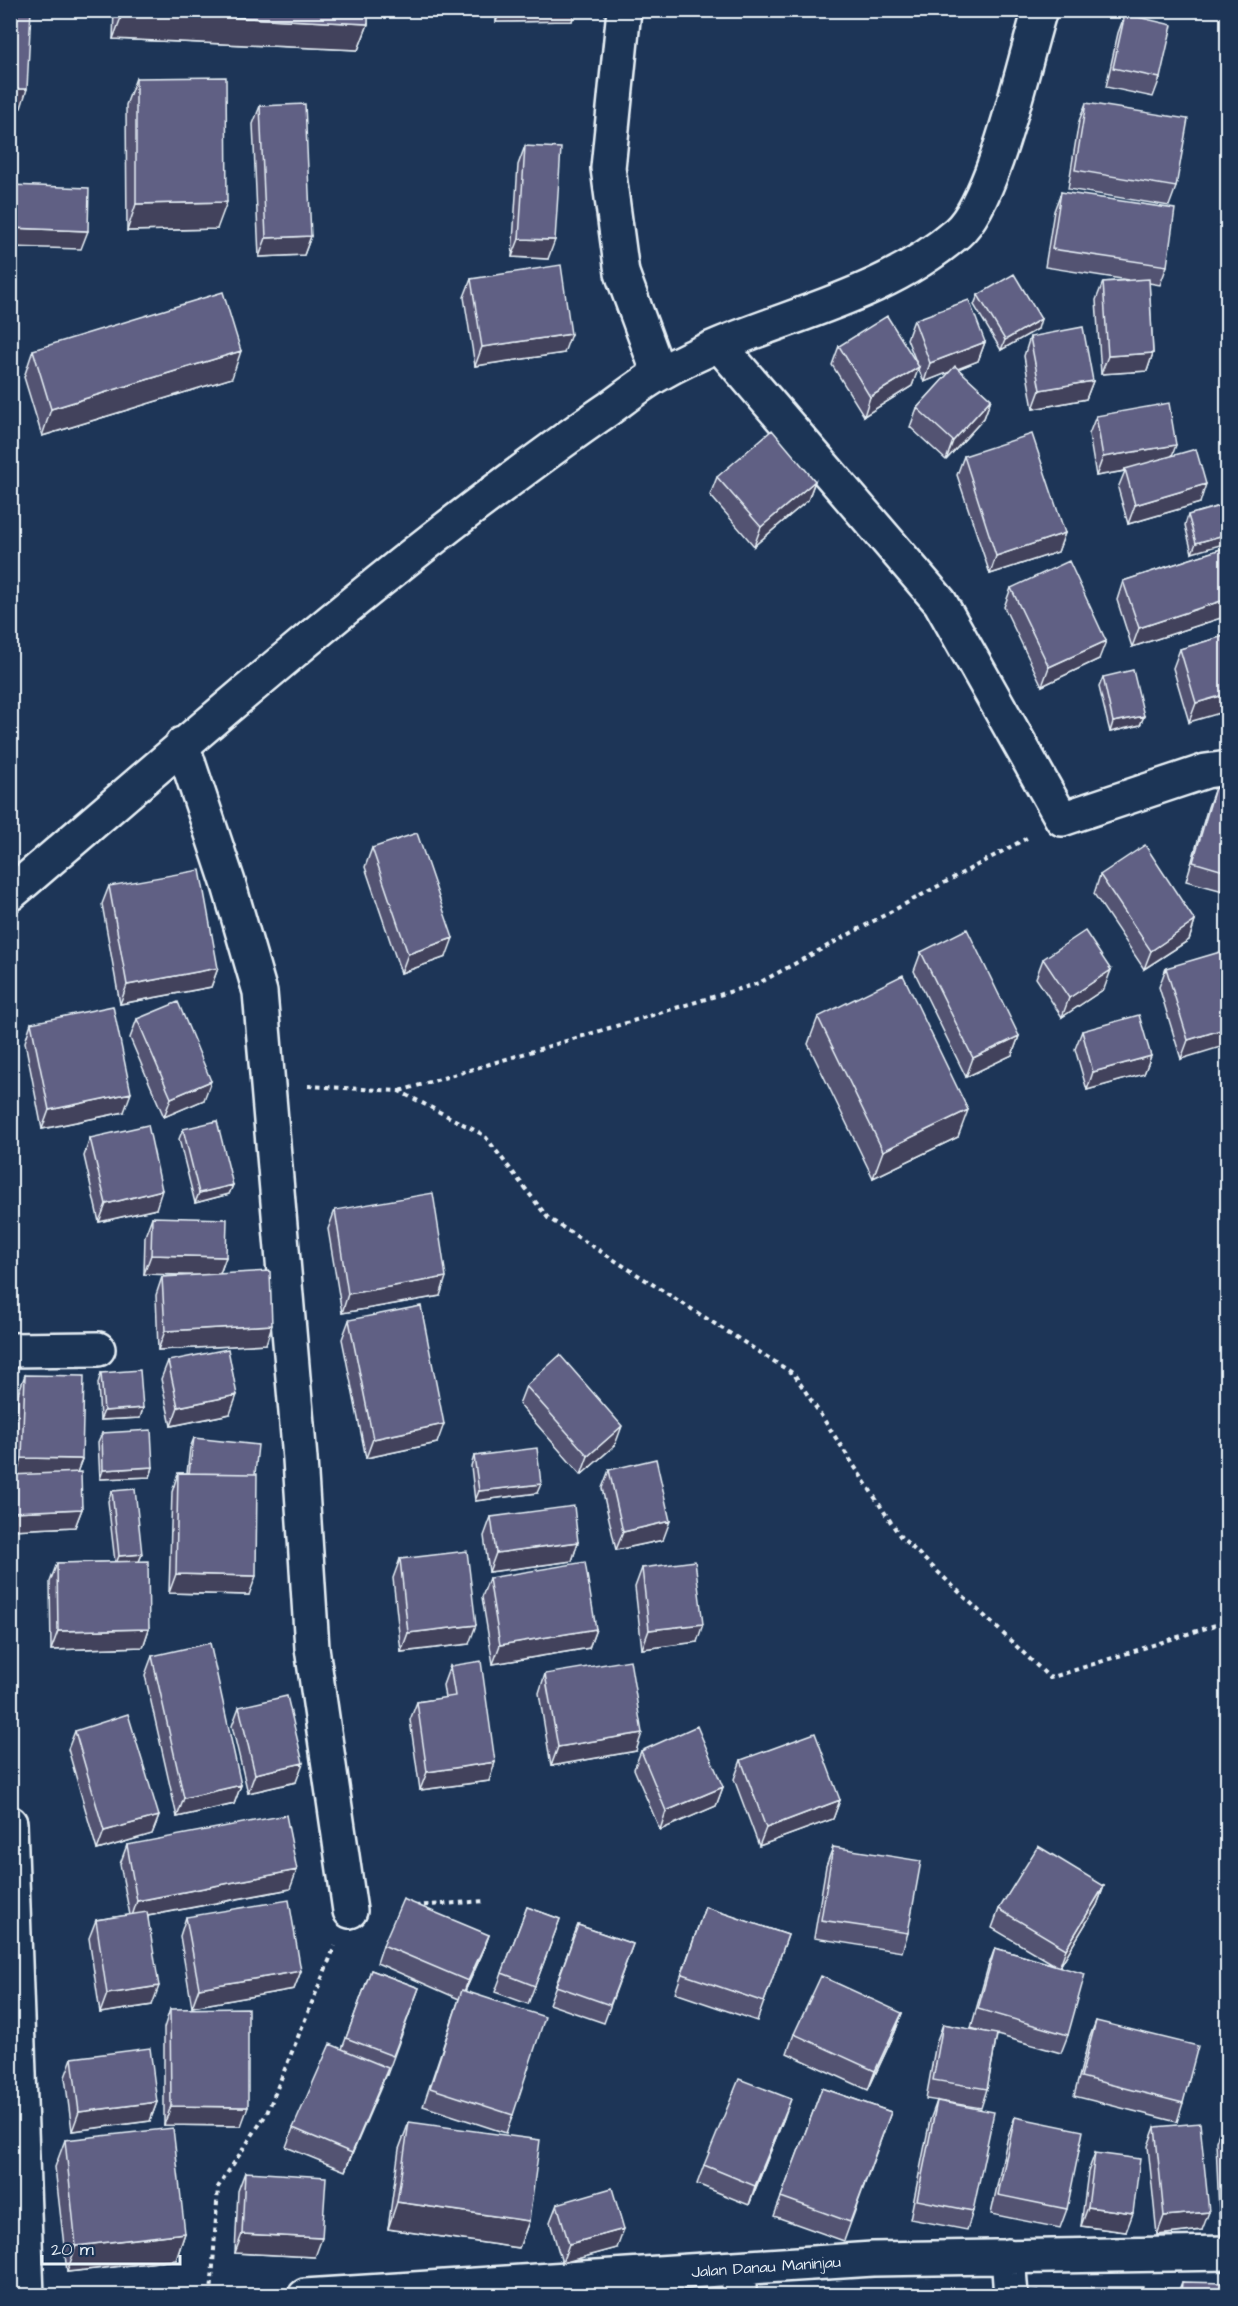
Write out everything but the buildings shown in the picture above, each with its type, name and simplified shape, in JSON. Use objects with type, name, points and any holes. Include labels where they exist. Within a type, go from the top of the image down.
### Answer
[{"type":"street","points":[[624,10],[608,168],[622,273],[659,374]]},
{"type":"street","points":[[10,894],[182,744],[420,548],[542,456],[659,374],[720,346],[869,288],[916,262],[960,232],[980,199],[1000,150],[1040,10]]},
{"type":"street","points":[[720,346],[940,602],[1062,819],[1206,771],[1227,768]]},
{"type":"street","points":[[182,744],[228,882],[260,992],[300,1459],[312,1648],[350,1911]]},
{"type":"street","points":[[10,1350],[98,1349]]},
{"type":"street","points":[[10,1823],[27,2295]]},
{"type":"street","name":"Jalan Danau Maninjau","points":[[304,2295],[739,2282],[873,2259],[1227,2253]]},
{"type":"street","points":[[1008,2256],[1011,2295]]},
{"type":"path","points":[[268,1084],[399,1091],[759,983],[1062,819]]},
{"type":"path","points":[[399,1091],[484,1135],[548,1218],[794,1374],[900,1536],[1050,1678],[1227,1621]]},
{"type":"path","points":[[211,2295],[218,2187],[267,2113],[313,1995],[350,1911],[485,1901]]}]
